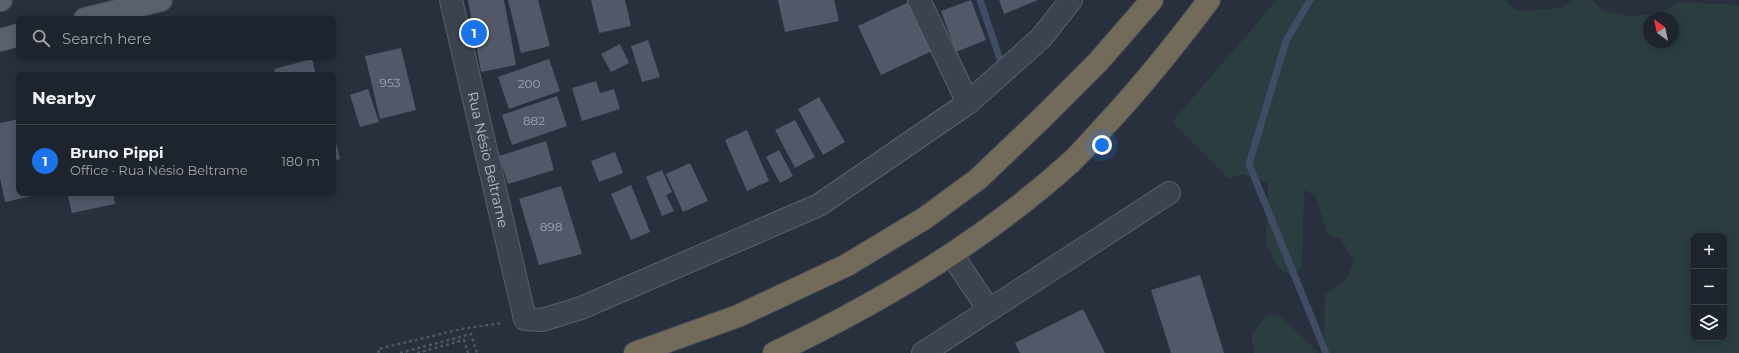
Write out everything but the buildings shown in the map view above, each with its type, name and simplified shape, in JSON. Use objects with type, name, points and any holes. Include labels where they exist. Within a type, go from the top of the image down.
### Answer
[{"type":"highway","points":[[635,353],[745,313],[847,265],[925,218],[978,179],[1042,118],[1098,62],[1151,0]]},
{"type":"highway","points":[[774,353],[876,301],[952,255],[1004,216],[1070,162],[1124,106],[1179,40],[1209,0]]},
{"type":"main road","points":[[97,16],[161,0]]},
{"type":"main road","points":[[0,40],[16,37]]},
{"type":"street","name":"Rua Nésio Beltrame","points":[[451,0],[525,319]]},
{"type":"street","points":[[919,0],[968,103]]},
{"type":"street","points":[[525,319],[542,320],[581,308],[819,205],[968,103],[1041,38],[1071,0]]},
{"type":"street","points":[[923,353],[1169,193]]},
{"type":"street","points":[[952,255],[989,310]]},
{"type":"path","points":[[379,353],[378,350],[461,329],[525,319]]},
{"type":"path","points":[[400,353],[471,334],[477,353]]},
{"type":"path","points":[[418,353],[464,340],[468,353]]},
{"type":"shaded area","points":[[1277,0],[1505,0],[1517,11],[1559,8],[1573,0],[1592,0],[1603,11],[1630,16],[1643,15],[1643,48],[1679,48],[1679,12],[1661,12],[1681,2],[1739,5],[1739,353],[1324,353],[1325,295],[1345,281],[1354,261],[1340,238],[1327,234],[1316,196],[1304,190],[1302,267],[1292,276],[1279,269],[1266,244],[1268,183],[1242,174],[1229,179],[1172,122]]},
{"type":"shaded area","points":[[1279,315],[1319,353],[1254,353],[1251,334],[1267,316]]},
{"type":"waterway","points":[[980,0],[1003,68]]},
{"type":"waterway","points":[[1310,0],[1286,41],[1249,164],[1326,353]]},
{"type":"place","name":"Bruno Pippi","points":[[474,33]]}]
